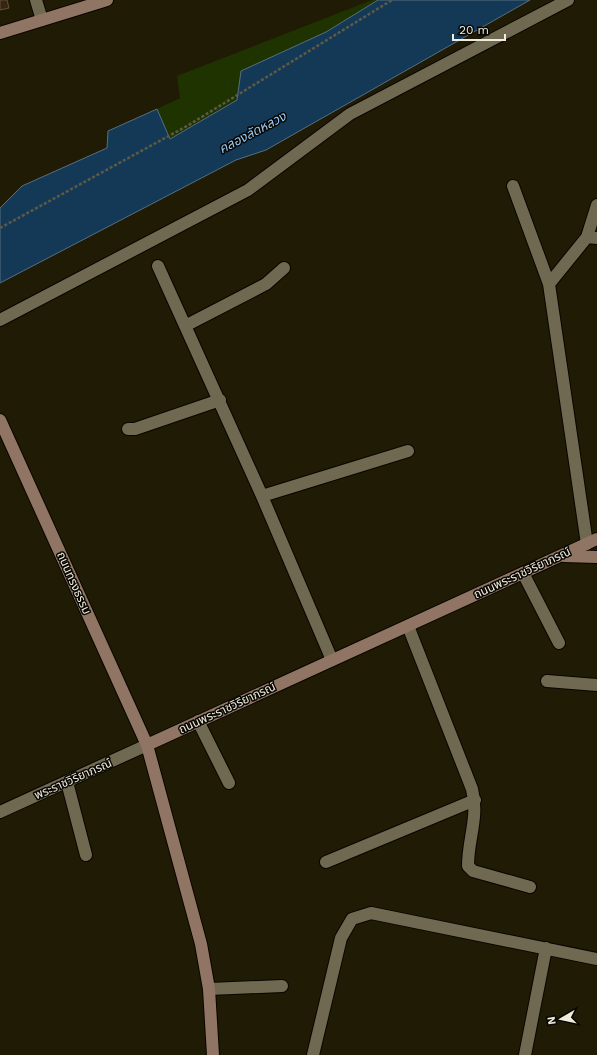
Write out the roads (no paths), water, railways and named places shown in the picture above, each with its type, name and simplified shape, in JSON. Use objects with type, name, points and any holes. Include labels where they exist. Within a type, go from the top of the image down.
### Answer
[{"type":"main road","points":[[0,33],[107,0]]},
{"type":"main road","name":"ถนนทรงธรรม","points":[[0,420],[147,745]]},
{"type":"main road","name":"ถนนพระราชวิริยาภรณ์","points":[[147,745],[592,541]]},
{"type":"main road","points":[[559,556],[597,557]]},
{"type":"main road","points":[[147,745],[201,944],[209,989],[213,1055]]},
{"type":"street","points":[[36,0],[42,20]]},
{"type":"street","points":[[0,320],[248,190],[350,114],[568,0]]},
{"type":"street","points":[[513,186],[549,284],[592,541]]},
{"type":"street","points":[[549,284],[592,238],[597,205]]},
{"type":"street","points":[[158,266],[220,400],[332,660]]},
{"type":"street","points":[[185,326],[266,284],[284,268]]},
{"type":"street","points":[[128,429],[135,429],[220,400]]},
{"type":"street","points":[[262,496],[408,451]]},
{"type":"street","points":[[523,573],[559,644]]},
{"type":"street","points":[[408,626],[475,800],[474,829],[468,866],[473,871],[530,887]]},
{"type":"street","points":[[547,681],[597,685]]},
{"type":"street","points":[[198,721],[229,783]]},
{"type":"street","name":"พระราชวิริยาภรณ์","points":[[0,812],[147,745]]},
{"type":"street","points":[[67,782],[86,855]]},
{"type":"street","points":[[326,862],[475,800]]},
{"type":"street","points":[[313,1055],[341,938],[352,919],[371,913],[597,958]]},
{"type":"street","points":[[525,1055],[546,948]]},
{"type":"street","points":[[209,989],[282,986]]},
{"type":"water","name":"คลองลัดหลวง","points":[[378,0],[530,0],[266,150],[236,160],[0,283],[0,208],[22,186],[107,148],[108,131],[157,109],[170,139],[237,100],[241,71],[326,32]]}]
